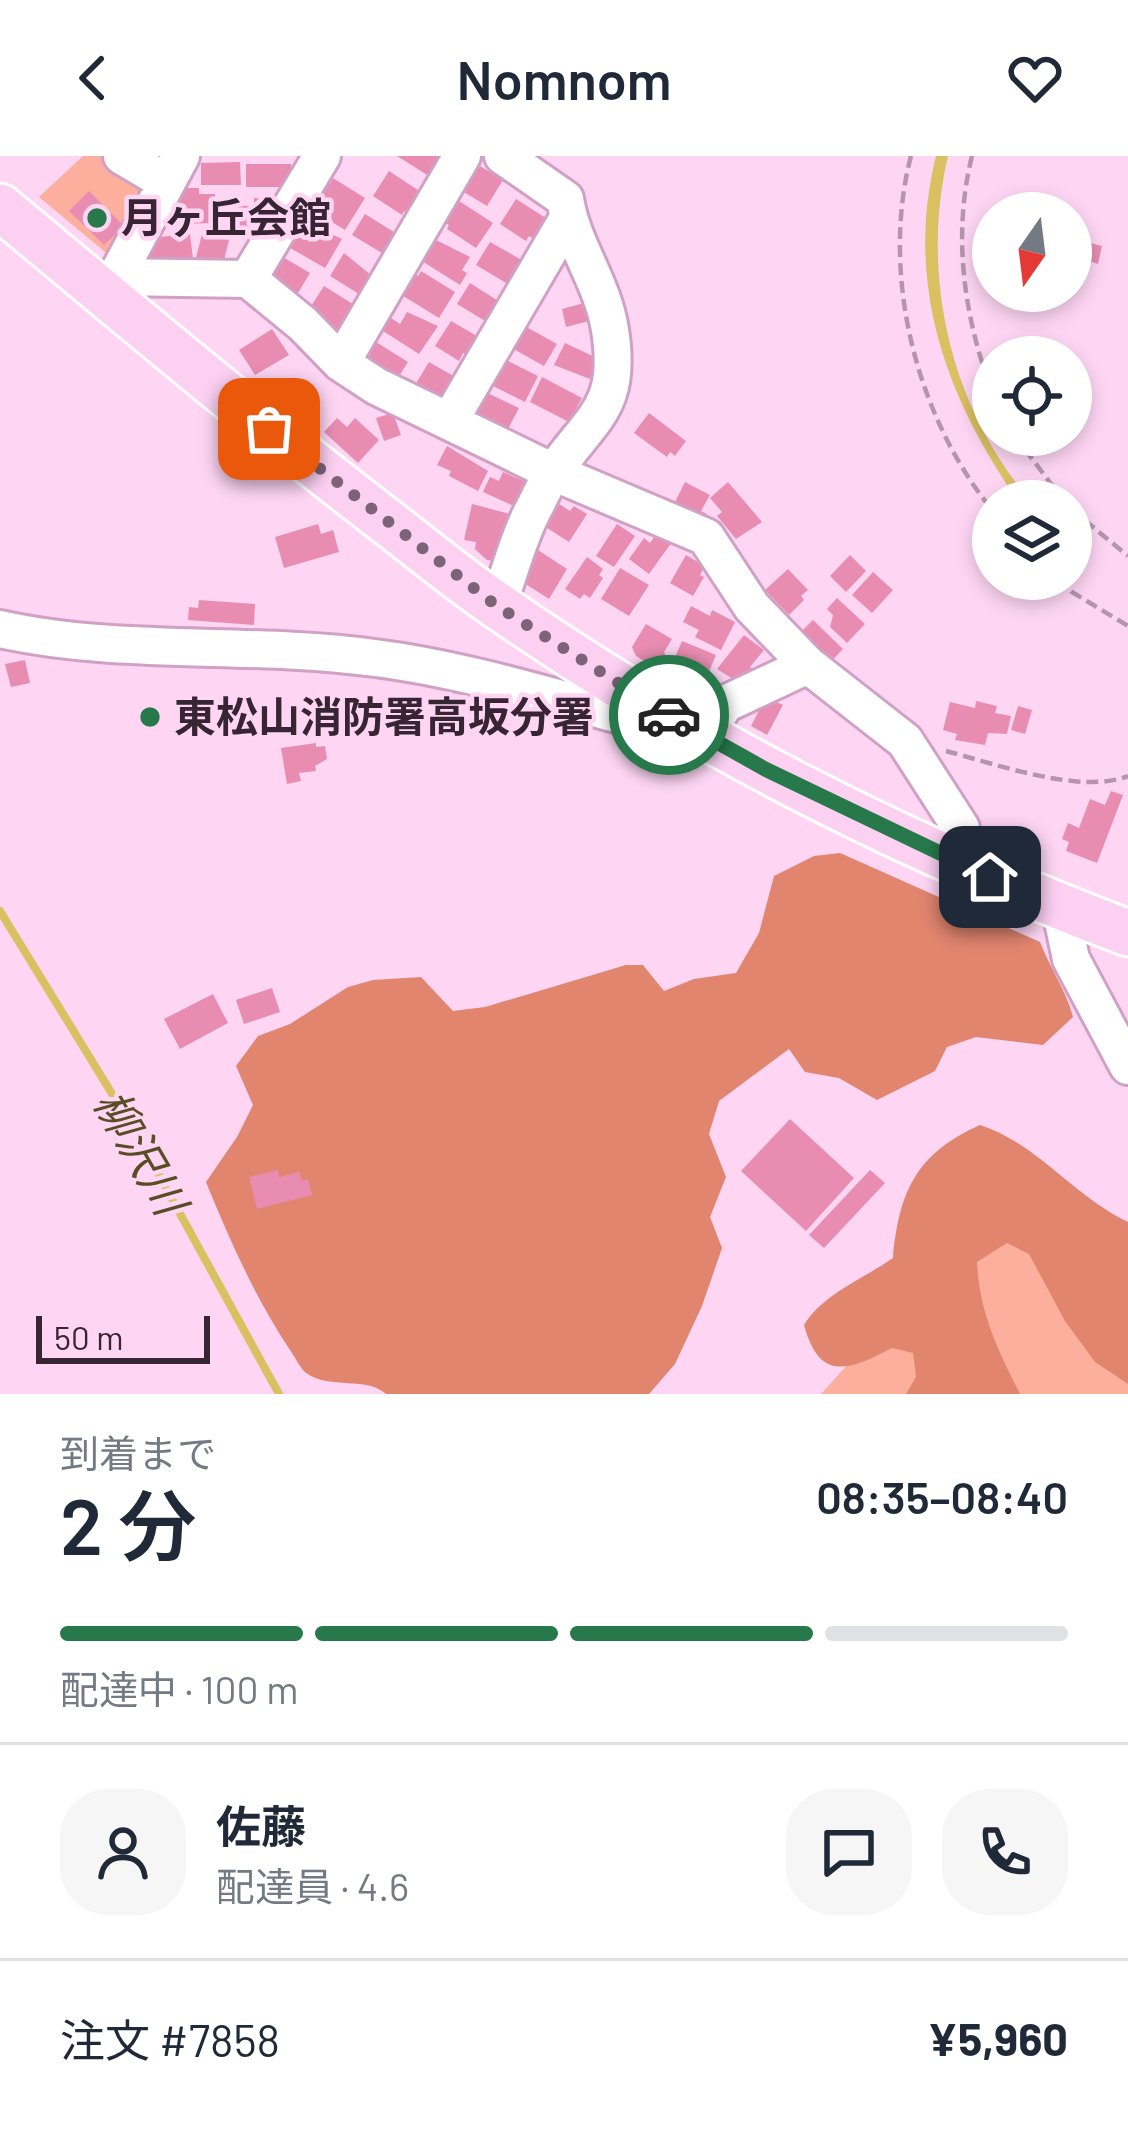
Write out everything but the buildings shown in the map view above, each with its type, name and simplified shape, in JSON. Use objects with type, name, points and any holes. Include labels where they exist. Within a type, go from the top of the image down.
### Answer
[{"type":"main road","points":[[0,207],[109,285],[302,457],[497,606],[704,736],[955,862],[1128,932]]},
{"type":"street","points":[[109,285],[174,169],[122,156]]},
{"type":"street","points":[[248,279],[322,156]]},
{"type":"street","points":[[341,363],[462,156]]},
{"type":"street","points":[[497,606],[524,527],[553,472],[597,420],[610,394],[613,369],[610,328],[597,281],[568,218],[565,199],[503,156]]},
{"type":"street","points":[[450,420],[568,218]]},
{"type":"street","points":[[109,285],[248,279],[341,363],[376,386],[553,472],[706,538],[752,608],[808,665],[904,741],[961,828],[955,862]]},
{"type":"street","points":[[0,629],[120,643],[377,658],[634,719],[649,703]]},
{"type":"street","points":[[704,736],[725,704],[808,665]]},
{"type":"street","points":[[1060,907],[1071,959],[1128,1066]]},
{"type":"path","points":[[910,156],[900,246],[903,305],[920,372],[940,423],[974,480]]},
{"type":"path","points":[[972,156],[963,212],[965,298],[972,336]]},
{"type":"path","points":[[1030,456],[1048,480]]},
{"type":"path","points":[[1092,526],[1128,556]]},
{"type":"path","points":[[1085,600],[1128,626]]},
{"type":"path","points":[[904,741],[1038,774],[1109,784],[1128,776]]},
{"type":"shaded area","points":[[83,156],[105,156],[148,188],[110,256],[39,197]]},
{"type":"shaded area","points":[[936,156],[948,156],[940,201],[941,293],[949,338],[972,406],[972,424],[937,334],[925,247]]},
{"type":"shaded area","points":[[989,456],[998,456],[1015,480],[1005,480]]},
{"type":"shaded area","points":[[840,853],[1040,942],[1073,1017],[1043,1045],[976,1037],[947,1047],[935,1071],[877,1100],[839,1078],[805,1072],[789,1049],[719,1101],[709,1134],[726,1177],[710,1217],[722,1248],[675,1364],[649,1394],[386,1394],[369,1386],[326,1381],[304,1371],[254,1289],[206,1182],[253,1105],[236,1066],[258,1036],[290,1024],[348,987],[373,980],[421,977],[453,1011],[485,1007],[626,965],[643,965],[664,991],[694,979],[736,973],[759,933],[774,876],[814,856]]},
{"type":"shaded area","points":[[980,1125],[1020,1145],[1128,1222],[1128,1384],[1095,1362],[1065,1321],[1029,1254],[1007,1243],[977,1262],[991,1330],[1020,1394],[906,1394],[916,1377],[913,1353],[892,1348],[862,1362],[838,1366],[818,1356],[811,1344],[804,1325],[812,1314],[893,1258],[900,1213],[926,1162]]},
{"type":"shaded area","points":[[987,1211],[1128,1293],[1128,1394],[821,1394]]},
{"type":"waterway","name":"柳沢川","points":[[0,911],[133,1128],[279,1394]]},
{"type":"way so far","points":[[269,429],[497,606],[669,715]]},
{"type":"place","name":"月ヶ丘会館","points":[[97,218]]},
{"type":"place","name":"東松山消防署高坂分署","points":[[150,717]]},
{"type":"route","points":[[669,715],[765,769],[990,877]]}]
